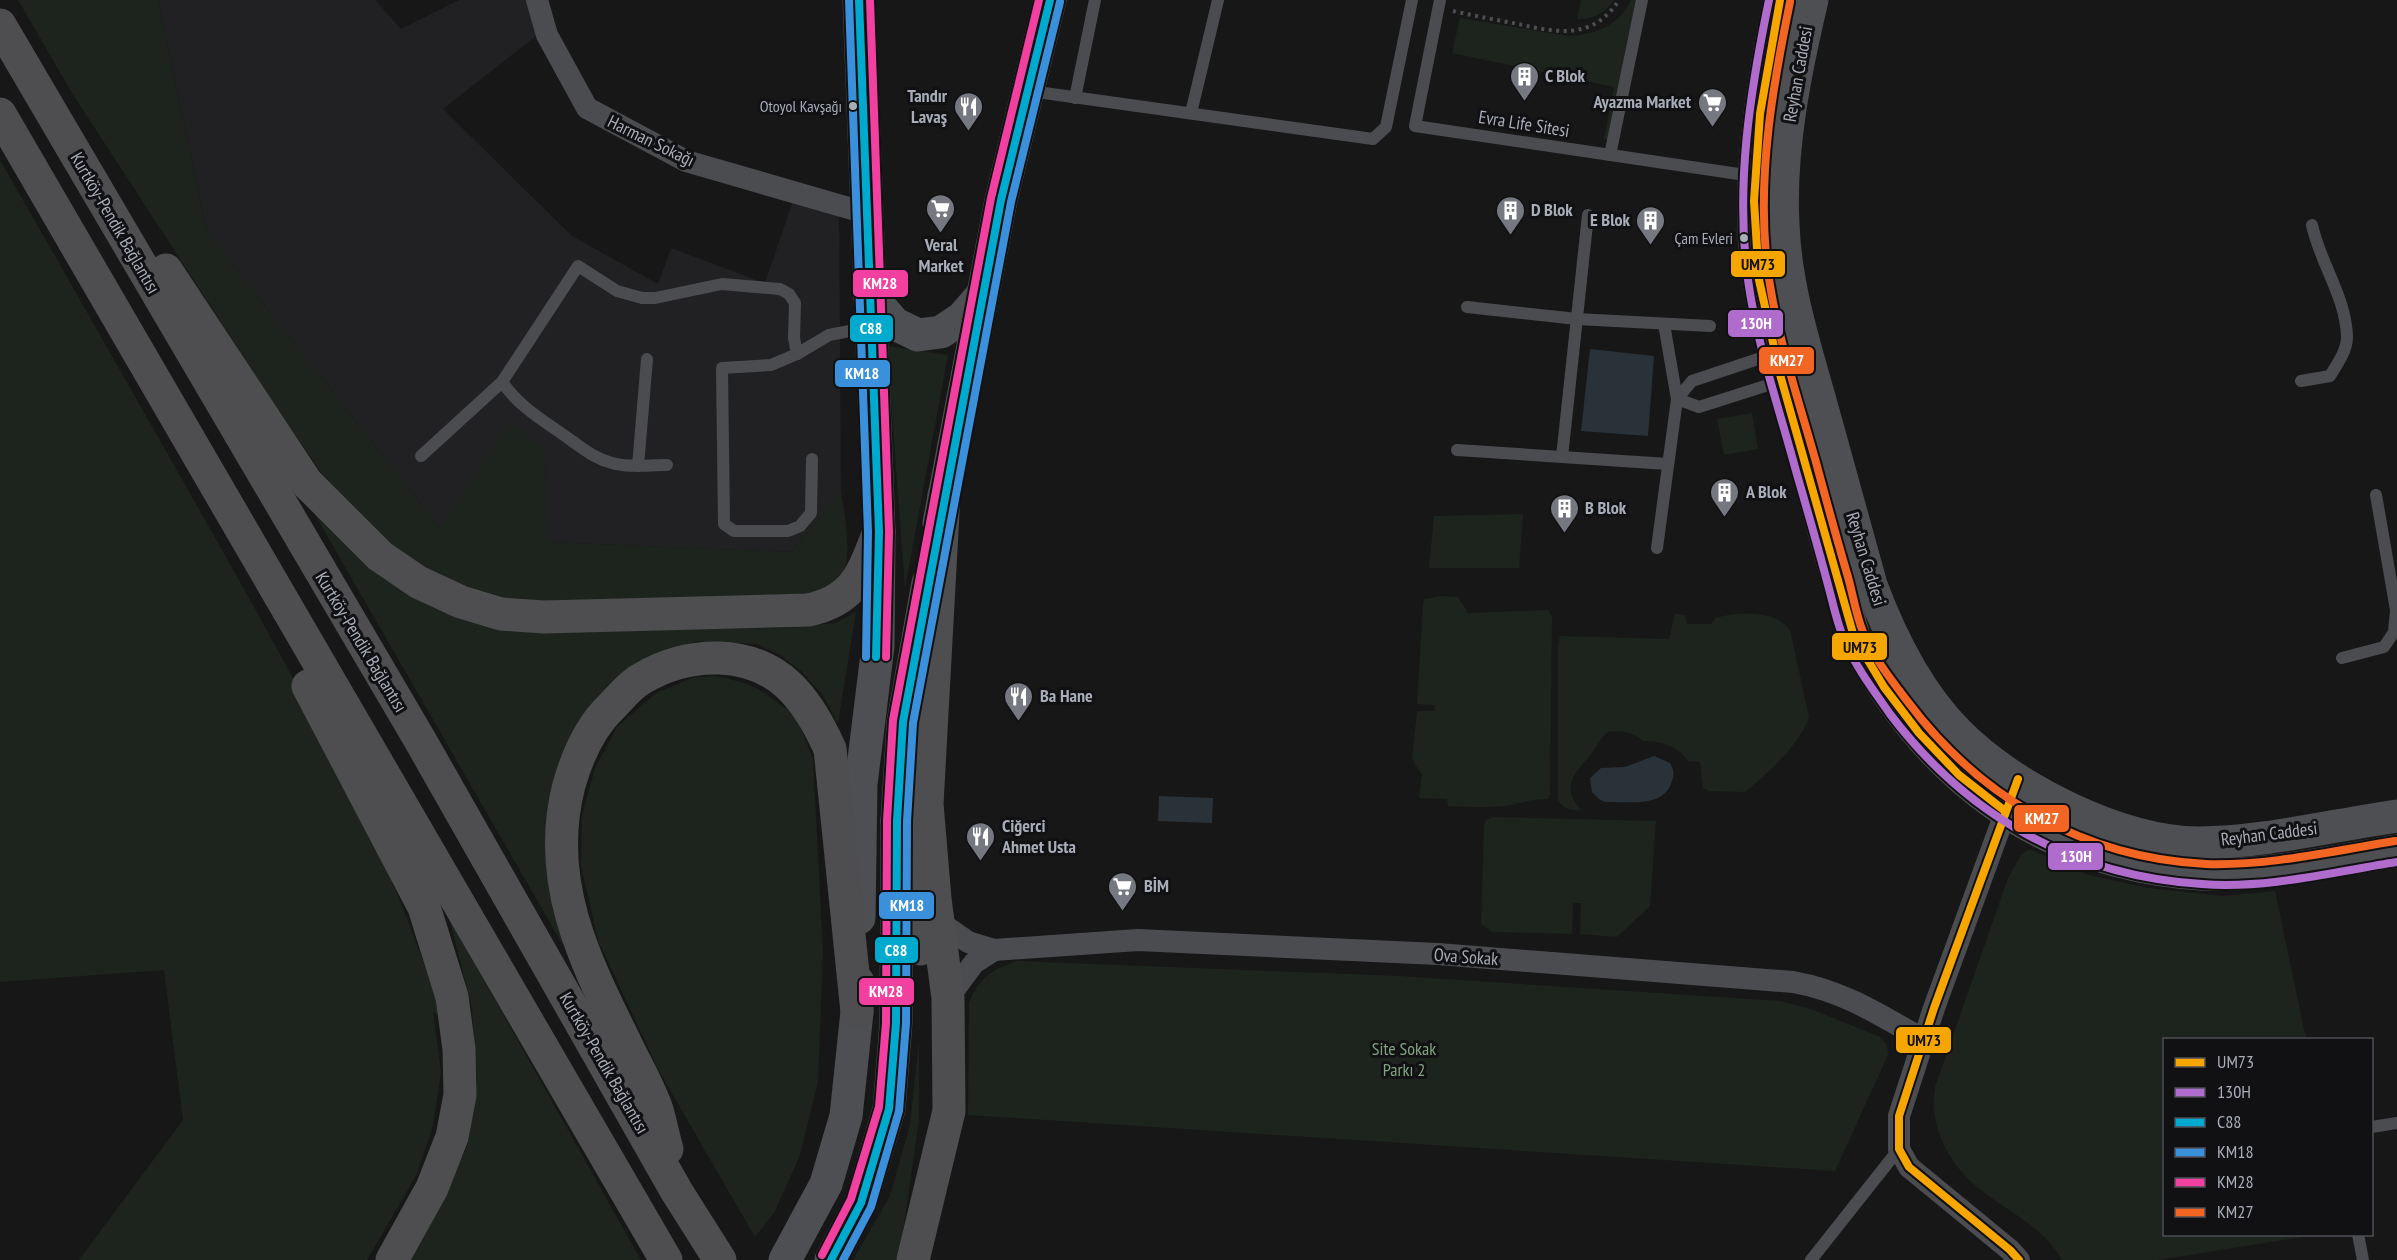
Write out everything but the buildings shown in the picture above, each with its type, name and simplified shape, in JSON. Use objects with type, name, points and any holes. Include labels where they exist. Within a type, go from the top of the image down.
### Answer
[{"type":"highway","name":"Kurtköy-Pendik Bağlantısı","points":[[0,25],[420,740],[677,1192],[720,1260]]},
{"type":"highway","points":[[0,114],[666,1260]]},
{"type":"highway","points":[[56,122],[162,263],[307,483],[380,556],[418,582],[461,602],[501,614],[523,616],[808,610],[829,606],[845,595],[862,573],[879,532]]},
{"type":"highway","points":[[912,1260],[949,1111],[948,998],[927,804],[944,495]]},
{"type":"highway","points":[[234,516],[287,646],[423,907],[452,997],[459,1049],[460,1095],[452,1137],[432,1188],[392,1260]]},
{"type":"highway","points":[[677,1192],[656,1108],[608,1008],[573,926],[564,890],[562,857],[565,803],[576,762],[599,718],[640,679],[680,662],[705,658],[730,659],[764,668],[790,686],[816,717],[830,749],[857,1012]]},
{"type":"highway","points":[[897,821],[918,939],[938,1091],[912,1260]]},
{"type":"main road","points":[[789,1253],[826,1184],[846,1116],[857,1012],[861,784],[878,646],[879,532],[859,0]]},
{"type":"main road","points":[[831,1260],[861,1203],[889,1109],[896,1023],[897,821],[903,722],[1001,200],[1050,0]]},
{"type":"main road","name":"Reyhan Caddesi","points":[[1780,0],[1761,93],[1753,176],[1758,278],[1786,366],[1884,620],[1902,655],[1926,691],[1958,733],[1989,759],[2018,779],[2080,813],[2117,828],[2158,838],[2197,843],[2244,840],[2381,818],[2384,853],[2291,868],[2202,874],[2094,854],[2053,838],[1975,791],[1941,759],[1902,715],[1874,674],[1854,637],[1786,366],[1791,286],[1783,225],[1786,139],[1803,38],[1812,0]]},
{"type":"main road","points":[[869,294],[895,324],[918,335],[941,332],[962,318],[982,295]]},
{"type":"street","name":"Harman Sokağı","points":[[537,0],[547,35],[586,108],[686,161],[866,213]]},
{"type":"street","points":[[2018,779],[1899,1116],[1899,1149],[1909,1167],[2010,1250],[2019,1260]]},
{"type":"street","name":"Ova Sokak","points":[[938,921],[968,942],[994,950],[1138,940],[1438,954],[1794,982],[1820,987],[1851,998],[1924,1040]]},
{"type":"street","points":[[948,998],[974,963],[994,950]]},
{"type":"lane","points":[[1075,98],[1095,0]]},
{"type":"lane","points":[[1191,113],[1218,0]]},
{"type":"lane","points":[[1028,91],[1372,139],[1386,127],[1412,0]]},
{"type":"lane","points":[[1610,155],[1642,0]]},
{"type":"lane","name":"Evra Life Sitesi","points":[[1440,4],[1415,126],[1753,176]]},
{"type":"lane","points":[[1562,457],[1588,215]]},
{"type":"lane","points":[[2301,381],[2330,376],[2342,355],[2347,338],[2340,297],[2316,244],[2312,225]]},
{"type":"lane","points":[[421,456],[502,382],[578,266],[617,291],[642,298],[655,298],[722,284],[780,289],[789,294],[795,303],[794,338],[797,354]]},
{"type":"lane","points":[[1467,308],[1577,319],[1710,326]]},
{"type":"lane","points":[[1657,548],[1677,399],[1664,324]]},
{"type":"lane","points":[[812,459],[811,513],[800,526],[788,531],[734,531],[726,527],[724,524],[722,368],[771,365],[797,354],[829,335],[870,326]]},
{"type":"lane","points":[[638,466],[647,359]]},
{"type":"lane","points":[[1677,399],[1692,381],[1786,366]]},
{"type":"lane","points":[[1677,399],[1698,406],[1786,366]]},
{"type":"lane","points":[[502,382],[530,413],[586,452],[613,464],[667,465]]},
{"type":"lane","points":[[1457,450],[1668,464]]},
{"type":"lane","points":[[2342,658],[2384,647],[2394,632],[2396,610],[2376,495]]},
{"type":"lane","points":[[2373,1127],[2397,1123]]},
{"type":"lane","points":[[1811,1260],[1899,1149]]},
{"type":"lane","points":[[2358,1236],[2363,1260]]},
{"type":"path","points":[[1440,4],[1562,32],[1574,31],[1597,23],[1619,0]]},
{"type":"shaded area","points":[[158,0],[375,0],[401,29],[459,0],[537,0],[545,29],[443,109],[572,236],[658,284],[671,248],[765,283],[795,195],[839,202],[841,491],[791,552],[546,542],[545,451],[439,527],[207,232]]},
{"type":"shaded area","points":[[1590,349],[1654,356],[1648,436],[1581,431]]},
{"type":"shaded area","points":[[1654,756],[1670,763],[1673,770],[1668,790],[1661,796],[1644,802],[1606,802],[1600,800],[1592,792],[1590,778],[1601,768],[1625,767]]},
{"type":"shaded area","points":[[1159,796],[1213,798],[1212,823],[1158,821]]},
{"type":"green space","points":[[18,0],[158,0],[207,232],[439,527],[509,422],[545,451],[547,542],[791,552],[841,491],[847,557],[839,580],[831,587],[804,594],[504,603],[421,569],[381,538],[323,475],[72,93]]},
{"type":"green space","points":[[1581,0],[1614,0],[1598,15],[1577,19]]},
{"type":"green space","points":[[1631,0],[1640,0],[1612,140],[1604,139],[1614,87],[1452,53],[1460,18],[1568,36],[1588,34],[1613,23]]},
{"type":"green space","points":[[0,160],[282,657],[372,835],[422,958],[443,1021],[433,1011],[441,1072],[433,1126],[417,1174],[367,1260],[79,1260],[183,1120],[164,970],[0,982]]},
{"type":"green space","points":[[887,346],[948,355],[905,588]]},
{"type":"green space","points":[[1752,413],[1758,449],[1724,455],[1717,419]]},
{"type":"green space","points":[[314,513],[519,631],[775,628],[835,623],[856,612],[838,723],[822,694],[801,671],[780,655],[757,644],[699,641],[648,656],[610,685],[548,866],[564,947]]},
{"type":"green space","points":[[1523,514],[1519,568],[1429,568],[1434,516]]},
{"type":"green space","points":[[1442,596],[1458,597],[1468,613],[1548,610],[1552,616],[1550,794],[1548,799],[1480,807],[1448,806],[1447,799],[1419,798],[1422,775],[1412,759],[1417,711],[1435,711],[1434,705],[1417,704],[1423,606],[1424,599]]},
{"type":"green space","points":[[1675,614],[1685,615],[1687,624],[1711,624],[1715,618],[1734,614],[1765,615],[1783,623],[1790,630],[1809,717],[1805,727],[1782,758],[1745,792],[1709,791],[1703,788],[1700,762],[1688,761],[1679,751],[1662,743],[1643,741],[1627,732],[1608,732],[1577,771],[1571,783],[1572,795],[1581,810],[1570,810],[1558,800],[1558,644],[1560,636],[1669,639]]},
{"type":"green space","points":[[713,676],[751,686],[784,708],[792,706],[813,759],[823,953],[818,1082],[800,1155],[774,1213],[755,1237],[659,1071],[598,940],[581,866],[582,816],[595,768],[617,727],[656,693],[692,678]]},
{"type":"green space","points":[[1493,817],[1656,821],[1650,906],[1617,937],[1580,934],[1581,903],[1573,903],[1572,934],[1492,932],[1481,924],[1484,825],[1486,820]]},
{"type":"green space","points":[[2030,849],[2085,874],[2148,888],[2223,896],[2275,891],[2306,1038],[2163,1038],[2163,1236],[2308,1236],[2158,1260],[2062,1260],[2036,1229],[1986,1194],[1956,1165],[1944,1145],[1936,1124],[1935,1087],[2008,878],[2021,855]]},
{"type":"green space","points":[[449,918],[641,1260],[409,1260],[426,1232],[467,1147],[477,1080],[472,1008]]},
{"type":"green space","name":"Site Sokak Parkı 2","points":[[1017,961],[1400,976],[1780,1001],[1814,1010],[1880,1037],[1887,1045],[1888,1055],[1835,1171],[968,1115],[969,1003],[977,987],[987,976]]},
{"type":"green space","points":[[919,1041],[919,1120],[899,1260],[853,1260],[890,1196],[910,1125]]},
{"type":"transit line","name":"KM18","points":[[849,0],[868,532],[866,657]]},
{"type":"transit line","name":"C88","points":[[859,0],[879,532],[876,657]]},
{"type":"transit line","name":"KM28","points":[[870,0],[889,532],[886,657]]},
{"type":"transit line","name":"KM28","points":[[822,1255],[851,1199],[879,1107],[886,1023],[887,821],[893,720],[991,198],[1039,0]]},
{"type":"transit line","name":"C88","points":[[831,1260],[861,1203],[889,1109],[896,1023],[897,821],[903,722],[1001,200],[1050,0]]},
{"type":"transit line","name":"130H","points":[[1769,0],[1756,69],[1746,139],[1744,174],[1744,245],[1752,304],[1769,376],[1840,628],[1854,661],[1890,714],[1920,750],[1953,782],[1989,811],[2026,834],[2067,854],[2110,868],[2155,879],[2226,885],[2300,879],[2397,862]]},
{"type":"transit line","name":"UM73","points":[[1780,0],[1760,114],[1754,201],[1759,280],[1781,378],[1854,637],[1884,687],[1919,733],[1959,775],[2005,811]]},
{"type":"transit line","name":"KM18","points":[[843,1260],[871,1207],[899,1111],[906,1023],[907,821],[913,723],[1011,202],[1060,2]]},
{"type":"transit line","name":"KM27","points":[[1790,2],[1773,96],[1766,159],[1764,223],[1769,282],[1787,362],[1858,619],[1872,651],[1889,677],[1936,736],[1968,767],[2002,794],[2038,817],[2118,850],[2161,859],[2230,864],[2301,857],[2395,841]]},
{"type":"transit line","name":"UM73","points":[[2018,779],[1934,1008],[1899,1116],[1899,1149],[1909,1167],[2010,1250],[2019,1260]]},
{"type":"place","name":"C Blok","points":[[1524,102]]},
{"type":"place","name":"Otoyol Kavşağı","points":[[853,106]]},
{"type":"place","name":"Ayazma Market","points":[[1712,128]]},
{"type":"place","name":"Tandır Lavaş","points":[[968,132]]},
{"type":"place","name":"Veral Market","points":[[941,234]]},
{"type":"place","name":"D Blok","points":[[1510,236]]},
{"type":"place","name":"Çam Evleri","points":[[1744,238]]},
{"type":"place","name":"E Blok","points":[[1651,246]]},
{"type":"place","name":"A Blok","points":[[1725,518]]},
{"type":"place","name":"B Blok","points":[[1564,534]]},
{"type":"place","name":"Ba Hane","points":[[1019,722]]},
{"type":"place","name":"Ciğerci Ahmet Usta","points":[[981,862]]},
{"type":"place","name":"BİM","points":[[1123,912]]}]
